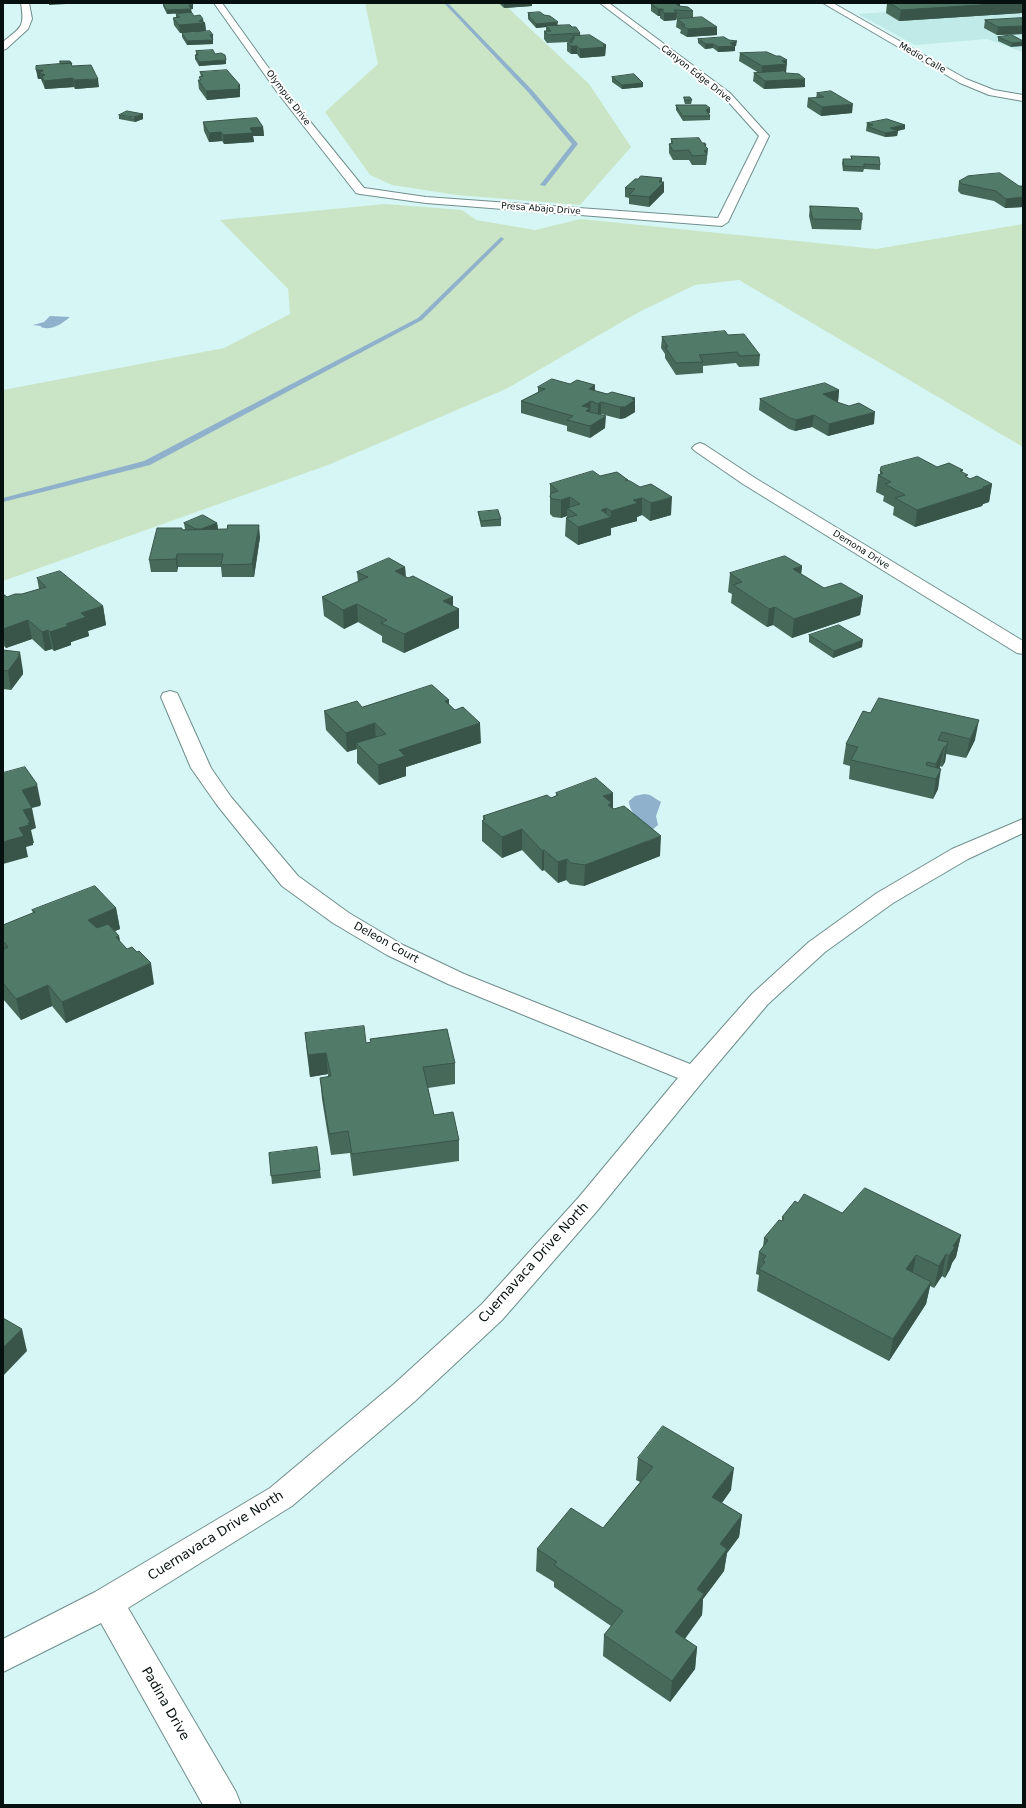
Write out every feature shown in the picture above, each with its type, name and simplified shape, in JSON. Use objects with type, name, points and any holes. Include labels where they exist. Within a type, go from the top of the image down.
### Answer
[{"type":"street","points":[[3,47],[24,29],[28,19],[25,3]]},
{"type":"street","name":"Olympus Drive","points":[[218,3],[280,90],[360,190]]},
{"type":"street","name":"Canyon Edge Drive","points":[[604,3],[726,95],[764,136],[722,222]]},
{"type":"street","name":"Medio Calle","points":[[827,3],[963,81],[992,93],[1023,98]]},
{"type":"street","name":"Presa Abajo Drive","points":[[360,190],[426,200],[722,222]]},
{"type":"street","name":"Demona Drive","points":[[700,448],[749,481],[1023,649]]},
{"type":"street","name":"Deleon Court","points":[[170,697],[201,768],[224,801],[290,881],[334,913],[395,950],[456,979],[694,1075]]},
{"type":"street","name":"Cuernavaca Drive North","points":[[3,1656],[107,1603],[281,1497],[404,1393],[492,1312],[588,1204],[694,1075],[760,999],[817,947],[885,898],[960,854],[1023,825]]},
{"type":"street","name":"Padina Drive","points":[[107,1603],[223,1805]]},
{"type":"shaded area","points":[[1023,3],[1023,52],[987,39],[915,45],[858,14]]},
{"type":"shaded area","points":[[50,316],[70,317],[60,324],[49,328],[33,325],[44,322]]},
{"type":"shaded area","points":[[644,794],[650,795],[661,802],[656,816],[658,825],[651,831],[631,809],[629,801],[635,796]]},
{"type":"green space","points":[[365,3],[503,3],[589,84],[631,147],[580,205],[457,195],[392,185],[370,175],[325,112],[378,64]]},
{"type":"green space","points":[[385,204],[462,210],[476,220],[535,230],[581,219],[876,249],[1023,224],[1023,447],[739,280],[695,285],[639,312],[506,389],[328,465],[3,581],[3,390],[224,348],[290,314],[288,289],[220,220]]},
{"type":"building","points":[[163,3],[191,3],[193,5],[189,5],[191,9],[167,10]]},
{"type":"building","points":[[675,3],[679,6],[688,7],[693,11],[674,10],[677,13],[664,13],[661,10],[664,10],[658,9],[651,4]]},
{"type":"building","points":[[890,3],[1010,3],[901,10]]},
{"type":"building","points":[[540,12],[544,15],[550,16],[558,22],[536,24],[528,13]]},
{"type":"building","points":[[192,13],[194,16],[200,15],[203,19],[199,21],[205,23],[179,25],[173,18],[180,17],[176,14]]},
{"type":"building","points":[[702,17],[717,27],[688,29],[681,25],[685,25],[677,19]]},
{"type":"building","points":[[1023,18],[1023,26],[998,27],[985,20]]},
{"type":"building","points":[[570,25],[572,27],[576,27],[580,33],[548,35],[544,31],[551,31],[546,26]]},
{"type":"building","points":[[210,31],[213,35],[210,35],[213,40],[187,41],[182,33]]},
{"type":"building","points":[[590,35],[606,45],[603,45],[606,47],[580,49],[577,46],[571,46],[567,43],[573,42],[570,40],[574,40],[571,38],[575,38],[573,36]]},
{"type":"building","points":[[1012,35],[1023,42],[1012,43],[998,37]]},
{"type":"building","points":[[724,37],[729,40],[737,41],[730,43],[735,46],[718,47],[713,44],[706,44],[698,39]]},
{"type":"building","points":[[213,50],[215,54],[221,53],[225,55],[226,60],[199,62],[195,55],[198,55],[196,51]]},
{"type":"building","points":[[767,52],[787,60],[782,61],[787,64],[762,66],[740,53]]},
{"type":"building","points":[[60,61],[70,61],[72,64],[61,64]]},
{"type":"building","points":[[71,63],[72,66],[91,65],[98,79],[74,80],[73,78],[44,81],[42,76],[45,75],[41,74],[40,72],[43,70],[36,70],[36,66]]},
{"type":"building","points":[[227,70],[240,85],[238,86],[240,89],[206,91],[198,80],[201,80],[199,77],[203,76],[200,72]]},
{"type":"building","points":[[784,71],[786,73],[799,74],[805,79],[765,81],[754,73]]},
{"type":"building","points":[[634,74],[643,83],[622,85],[612,77]]},
{"type":"building","points":[[831,91],[853,104],[822,107],[808,98],[824,97],[817,93]]},
{"type":"building","points":[[684,97],[690,97],[692,100],[685,100]]},
{"type":"building","points":[[676,105],[706,105],[710,108],[706,110],[710,116],[683,116]]},
{"type":"building","points":[[127,111],[143,114],[134,117],[119,115]]},
{"type":"building","points":[[257,118],[263,127],[250,128],[253,133],[223,135],[221,132],[209,133],[203,122],[238,119]]},
{"type":"building","points":[[887,119],[905,125],[890,128],[898,131],[885,133],[867,126],[873,125],[867,123]]},
{"type":"building","points":[[699,138],[702,143],[705,143],[706,145],[704,145],[708,149],[704,151],[707,155],[692,156],[689,150],[673,151],[669,144],[673,143],[671,139]]},
{"type":"building","points":[[851,156],[879,157],[880,165],[864,164],[864,167],[844,166],[843,159],[852,159]]},
{"type":"building","points":[[1000,173],[1019,186],[1023,186],[1023,197],[1006,199],[996,191],[962,184],[959,181],[968,176]]},
{"type":"building","points":[[641,176],[662,178],[659,182],[664,182],[649,197],[629,195],[635,189],[625,188]]},
{"type":"building","points":[[810,206],[858,208],[860,213],[862,213],[862,220],[813,219]]},
{"type":"building","points":[[725,331],[728,335],[744,334],[760,355],[740,356],[737,352],[699,355],[703,362],[676,363],[665,347],[668,347],[662,337]]},
{"type":"building","points":[[552,379],[570,384],[577,380],[595,385],[589,389],[607,394],[612,392],[635,398],[632,399],[635,400],[625,407],[601,402],[598,404],[591,401],[582,406],[590,408],[586,411],[606,416],[590,426],[567,420],[573,416],[521,401],[545,389],[538,387]]},
{"type":"building","points":[[825,383],[839,390],[823,394],[837,402],[849,406],[859,403],[875,412],[829,424],[814,415],[796,420],[790,418],[760,399]]},
{"type":"building","points":[[918,457],[937,467],[949,463],[963,470],[960,471],[968,475],[965,476],[970,479],[977,476],[992,484],[983,487],[985,488],[917,510],[895,498],[905,495],[885,484],[891,482],[878,475],[883,473],[880,471],[881,467]]},
{"type":"building","points":[[593,471],[600,476],[617,472],[628,480],[625,480],[630,481],[640,487],[651,484],[672,497],[651,503],[642,498],[633,500],[638,503],[611,511],[607,508],[601,510],[611,517],[578,527],[566,518],[577,515],[567,508],[580,504],[570,497],[561,500],[550,497],[551,493],[558,491],[550,484]]},
{"type":"building","points":[[498,510],[501,519],[481,521],[478,512]]},
{"type":"building","points":[[203,515],[217,523],[201,529],[196,529],[184,523]]},
{"type":"building","points":[[228,525],[259,525],[252,564],[221,565],[223,554],[177,554],[176,559],[149,560],[157,528],[182,528],[182,530],[227,529]]},
{"type":"building","points":[[785,556],[802,566],[793,569],[824,588],[841,583],[863,596],[794,619],[775,607],[769,609],[733,585],[742,582],[730,573]]},
{"type":"building","points":[[389,558],[405,567],[395,571],[408,578],[413,576],[453,597],[443,601],[459,609],[404,634],[381,623],[387,620],[357,604],[343,610],[322,597],[368,577],[357,572]]},
{"type":"building","points":[[60,571],[103,606],[81,613],[86,617],[66,624],[68,626],[50,632],[48,630],[42,632],[28,620],[3,629],[3,594],[7,597],[46,587],[37,578]]},
{"type":"building","points":[[839,625],[863,640],[834,651],[809,635]]},
{"type":"building","points":[[3,650],[20,652],[18,655],[20,655],[8,671],[3,670]]},
{"type":"building","points":[[432,685],[449,700],[445,701],[455,710],[463,707],[480,723],[399,750],[405,756],[378,765],[356,743],[386,734],[375,723],[346,733],[324,711],[357,701],[362,707]]},
{"type":"building","points":[[879,698],[979,720],[970,739],[942,732],[938,740],[948,742],[946,747],[944,747],[936,764],[927,762],[926,765],[941,769],[936,779],[851,760],[858,747],[846,744],[863,711],[870,713]]},
{"type":"building","points":[[25,767],[37,784],[36,786],[22,790],[32,808],[23,810],[30,822],[28,823],[29,825],[19,828],[24,836],[3,842],[3,773]]},
{"type":"building","points":[[596,778],[613,793],[603,796],[612,803],[608,805],[614,809],[624,806],[661,836],[585,865],[571,863],[567,859],[558,862],[544,850],[542,851],[522,829],[502,837],[482,821],[485,819],[483,816],[547,795],[551,798],[558,795],[556,793]]},
{"type":"building","points":[[95,886],[116,908],[88,920],[97,928],[108,924],[119,936],[116,937],[127,949],[132,947],[137,952],[139,951],[151,963],[62,1002],[48,985],[16,999],[3,983],[3,950],[8,947],[3,941],[3,925],[35,912],[32,910]]},
{"type":"building","points":[[364,1026],[366,1043],[371,1042],[370,1039],[447,1029],[455,1063],[423,1067],[434,1115],[453,1112],[459,1140],[352,1154],[348,1131],[329,1134],[320,1078],[331,1076],[326,1053],[308,1055],[305,1033]]},
{"type":"building","points":[[317,1147],[320,1170],[271,1176],[269,1153]]},
{"type":"building","points":[[865,1188],[961,1235],[953,1246],[955,1247],[949,1256],[946,1254],[939,1266],[916,1255],[906,1269],[931,1282],[893,1339],[759,1269],[765,1262],[763,1260],[766,1256],[759,1252],[768,1240],[764,1238],[779,1220],[782,1221],[784,1218],[782,1217],[795,1201],[798,1203],[804,1194],[842,1213]]},
{"type":"building","points":[[3,1318],[22,1329],[3,1348]]},
{"type":"building","points":[[663,1426],[734,1468],[712,1497],[742,1515],[720,1544],[727,1549],[697,1589],[704,1594],[675,1632],[697,1647],[672,1681],[604,1635],[623,1611],[554,1565],[557,1562],[537,1549],[571,1508],[603,1528],[653,1467],[638,1458]]},
{"type":"waterway","points":[[446,3],[530,91],[575,144],[543,185]]},
{"type":"waterway","points":[[3,500],[147,463],[420,319],[501,239]]}]
